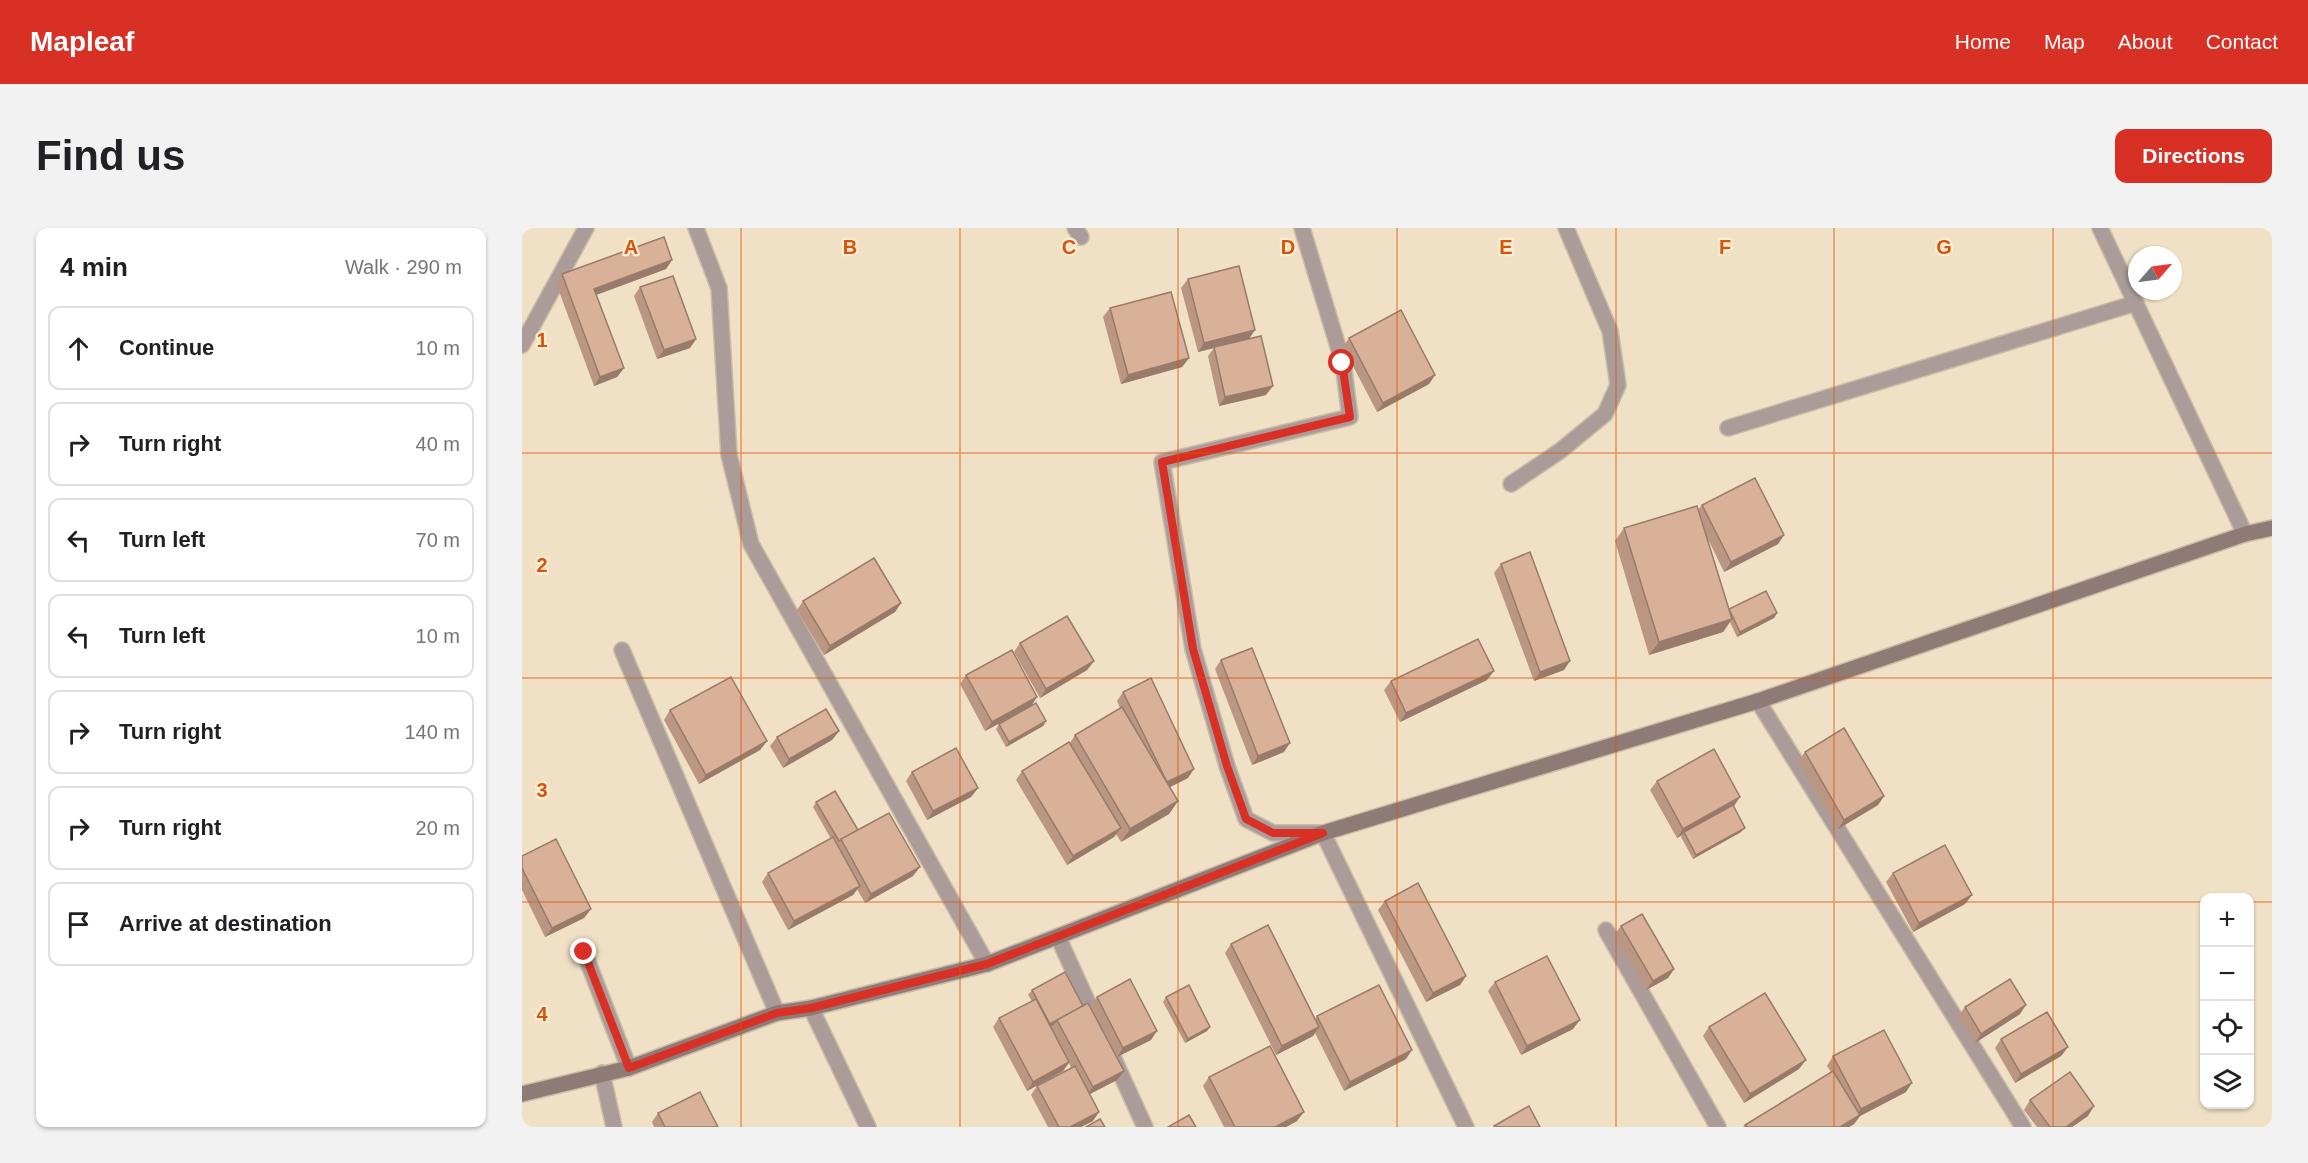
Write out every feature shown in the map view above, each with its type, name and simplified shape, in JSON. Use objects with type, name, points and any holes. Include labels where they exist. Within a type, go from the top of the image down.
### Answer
[{"type":"street","points":[[522,345],[586,228]]},
{"type":"street","points":[[696,228],[719,288],[729,455],[751,544],[987,964]]},
{"type":"street","points":[[1302,228],[1342,363],[1350,417],[1162,462],[1193,649],[1227,766],[1246,819],[1273,833],[1323,833]]},
{"type":"street","points":[[1510,484],[1560,452],[1605,414],[1618,385],[1610,331],[1566,228]]},
{"type":"street","points":[[2100,228],[2246,534]]},
{"type":"street","points":[[1728,428],[2136,303]]},
{"type":"street","points":[[522,1094],[629,1068],[777,1013],[811,1008],[987,964],[1323,833],[1758,701],[2246,534],[2272,528]]},
{"type":"street","points":[[622,650],[777,1013]]},
{"type":"street","points":[[1758,701],[2023,1127]]},
{"type":"street","points":[[1323,833],[1466,1127]]},
{"type":"street","points":[[1606,930],[1718,1127]]},
{"type":"street","points":[[1058,937],[1145,1127]]},
{"type":"street","points":[[584,952],[629,1068]]},
{"type":"street","points":[[811,1008],[868,1127]]},
{"type":"street","points":[[603,1073],[614,1127]]},
{"type":"building","points":[[664,237],[672,260],[594,289],[624,368],[600,377],[562,274]]},
{"type":"building","points":[[1239,266],[1255,330],[1204,343],[1188,279]]},
{"type":"building","points":[[673,276],[696,339],[664,350],[640,287]]},
{"type":"building","points":[[1171,292],[1189,358],[1128,375],[1110,308]]},
{"type":"building","points":[[1401,310],[1435,375],[1383,403],[1349,338]]},
{"type":"building","points":[[1261,336],[1273,386],[1225,397],[1214,347]]},
{"type":"building","points":[[1755,478],[1784,535],[1731,562],[1702,505]]},
{"type":"building","points":[[1697,506],[1732,619],[1659,642],[1624,528]]},
{"type":"building","points":[[1530,552],[1570,661],[1540,672],[1501,564]]},
{"type":"building","points":[[874,558],[901,603],[830,646],[803,601]]},
{"type":"building","points":[[1766,591],[1777,613],[1740,632],[1729,609]]},
{"type":"building","points":[[1067,616],[1094,661],[1046,689],[1020,643]]},
{"type":"building","points":[[1478,639],[1494,671],[1406,713],[1391,681]]},
{"type":"building","points":[[1252,648],[1290,743],[1258,756],[1221,660]]},
{"type":"building","points":[[1012,650],[1037,697],[992,722],[966,675]]},
{"type":"building","points":[[731,677],[767,741],[706,775],[670,710]]},
{"type":"building","points":[[1151,678],[1194,769],[1167,782],[1123,692]]},
{"type":"building","points":[[1036,703],[1046,721],[1009,742],[999,724]]},
{"type":"building","points":[[1122,707],[1178,801],[1130,829],[1075,735]]},
{"type":"building","points":[[826,709],[839,731],[789,759],[777,737]]},
{"type":"building","points":[[1844,728],[1884,796],[1844,820],[1805,752]]},
{"type":"building","points":[[1069,742],[1121,828],[1073,856],[1022,771]]},
{"type":"building","points":[[956,748],[978,788],[933,811],[912,772]]},
{"type":"building","points":[[1714,749],[1740,797],[1683,829],[1657,781]]},
{"type":"building","points":[[835,791],[858,830],[839,841],[816,802]]},
{"type":"building","points":[[1733,805],[1745,828],[1696,855],[1684,832]]},
{"type":"building","points":[[889,813],[920,867],[871,894],[841,839]]},
{"type":"building","points":[[833,837],[860,886],[794,921],[768,873]]},
{"type":"building","points":[[556,839],[591,909],[552,928],[522,868],[522,856]]},
{"type":"building","points":[[1945,845],[1972,895],[1919,923],[1893,873]]},
{"type":"building","points":[[1418,883],[1466,976],[1433,993],[1385,901]]},
{"type":"building","points":[[1642,914],[1674,969],[1653,981],[1621,926]]},
{"type":"building","points":[[1268,925],[1319,1027],[1282,1046],[1231,944]]},
{"type":"building","points":[[1547,956],[1580,1020],[1527,1046],[1495,982]]},
{"type":"building","points":[[1065,972],[1083,1006],[1050,1024],[1032,990]]},
{"type":"building","points":[[1130,979],[1157,1031],[1123,1048],[1097,997]]},
{"type":"building","points":[[2010,979],[2026,1005],[1981,1034],[1965,1007]]},
{"type":"building","points":[[1189,985],[1210,1027],[1188,1039],[1166,997]]},
{"type":"building","points":[[1379,985],[1412,1050],[1350,1082],[1317,1016]]},
{"type":"building","points":[[1765,993],[1806,1060],[1750,1094],[1709,1027]]},
{"type":"building","points":[[1036,999],[1069,1062],[1033,1082],[999,1018]]},
{"type":"building","points":[[1088,1003],[1124,1071],[1093,1087],[1057,1020]]},
{"type":"building","points":[[2047,1012],[2068,1047],[2021,1074],[2001,1039]]},
{"type":"building","points":[[1884,1030],[1912,1083],[1861,1109],[1833,1056]]},
{"type":"building","points":[[1270,1046],[1304,1112],[1275,1127],[1235,1127],[1209,1077]]},
{"type":"building","points":[[1075,1066],[1099,1112],[1070,1127],[1059,1127],[1037,1086]]},
{"type":"building","points":[[1833,1071],[1860,1115],[1840,1127],[1747,1127],[1745,1125]]},
{"type":"building","points":[[2070,1072],[2094,1106],[2066,1127],[2050,1127],[2030,1100]]},
{"type":"building","points":[[700,1092],[718,1127],[665,1127],[658,1113]]},
{"type":"building","points":[[1529,1106],[1540,1127],[1494,1126]]},
{"type":"building","points":[[1189,1115],[1196,1127],[1168,1127]]},
{"type":"building","points":[[1100,1119],[1105,1127],[1086,1127]]},
{"type":"route","points":[[584,952],[629,1068],[777,1013],[811,1008],[987,964],[1323,833],[1273,833],[1246,819],[1227,766],[1193,649],[1162,462],[1350,417],[1342,363]]}]
